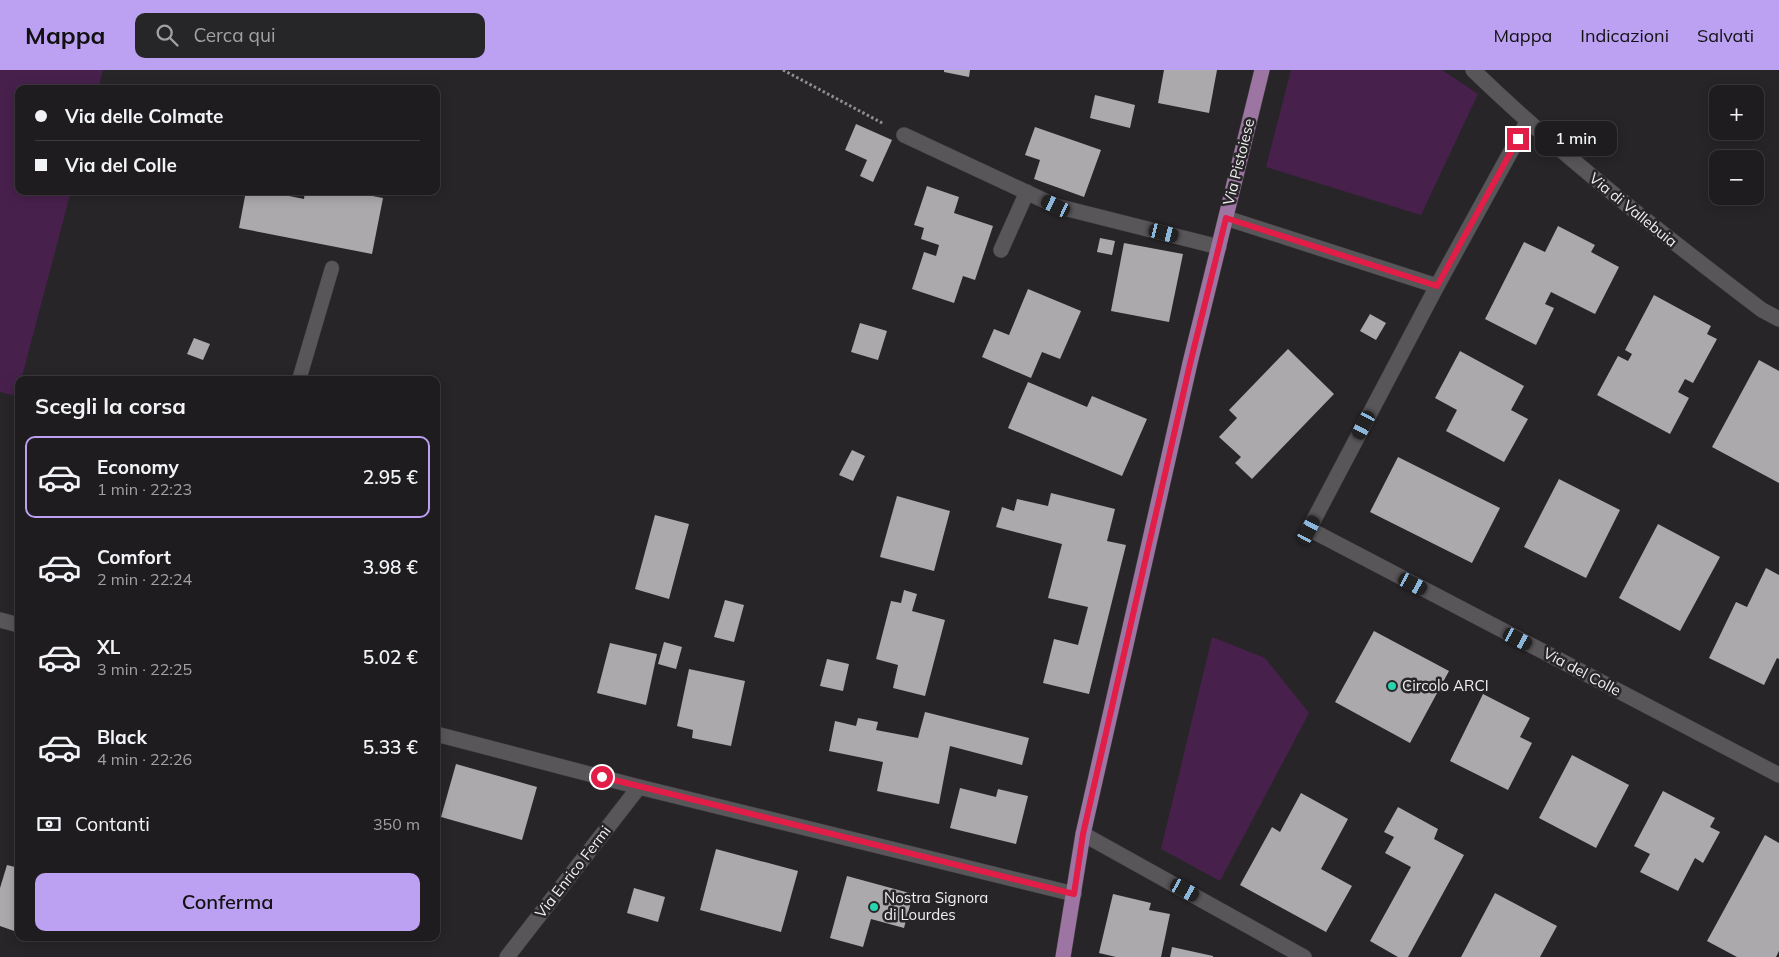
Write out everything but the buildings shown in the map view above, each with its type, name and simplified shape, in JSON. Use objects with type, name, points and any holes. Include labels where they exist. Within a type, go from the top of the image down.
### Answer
[{"type":"main road","name":"Via Pistoiese","points":[[1063,957],[1083,834],[1190,364],[1262,70]]},
{"type":"street","name":"Via di Vallebuia","points":[[1473,70],[1527,122],[1665,237],[1762,310],[1779,319]]},
{"type":"street","name":"Via del Colle","points":[[1527,122],[1437,286],[1309,530],[1779,775]]},
{"type":"street","points":[[904,134],[1056,206],[1219,247]]},
{"type":"street","points":[[1001,250],[1026,192]]},
{"type":"street","points":[[1226,218],[1437,286]]},
{"type":"street","points":[[0,620],[15,624]]},
{"type":"street","points":[[440,735],[639,787],[1074,894]]},
{"type":"street","name":"Via Enrico Fermi","points":[[507,957],[639,787]]},
{"type":"street","points":[[1083,834],[1304,957]]},
{"type":"lane","points":[[300,376],[332,268]]},
{"type":"path","points":[[783,70],[904,134]]},
{"type":"shaded area","points":[[0,70],[103,70],[99,85],[15,85],[15,195],[70,195],[22,376],[15,376],[15,396],[0,392]]},
{"type":"shaded area","points":[[1291,70],[1442,70],[1478,94],[1421,215],[1266,167]]},
{"type":"shaded area","points":[[1212,637],[1265,658],[1309,713],[1220,881],[1161,849]]},
{"type":"place","name":"Circolo ARCI","points":[[1392,686]]},
{"type":"place","name":"Nostra Signora di Lourdes","points":[[874,907]]},
{"type":"route","points":[[602,777],[1074,894],[1083,834],[1190,364],[1226,218],[1437,286],[1518,139]]}]
